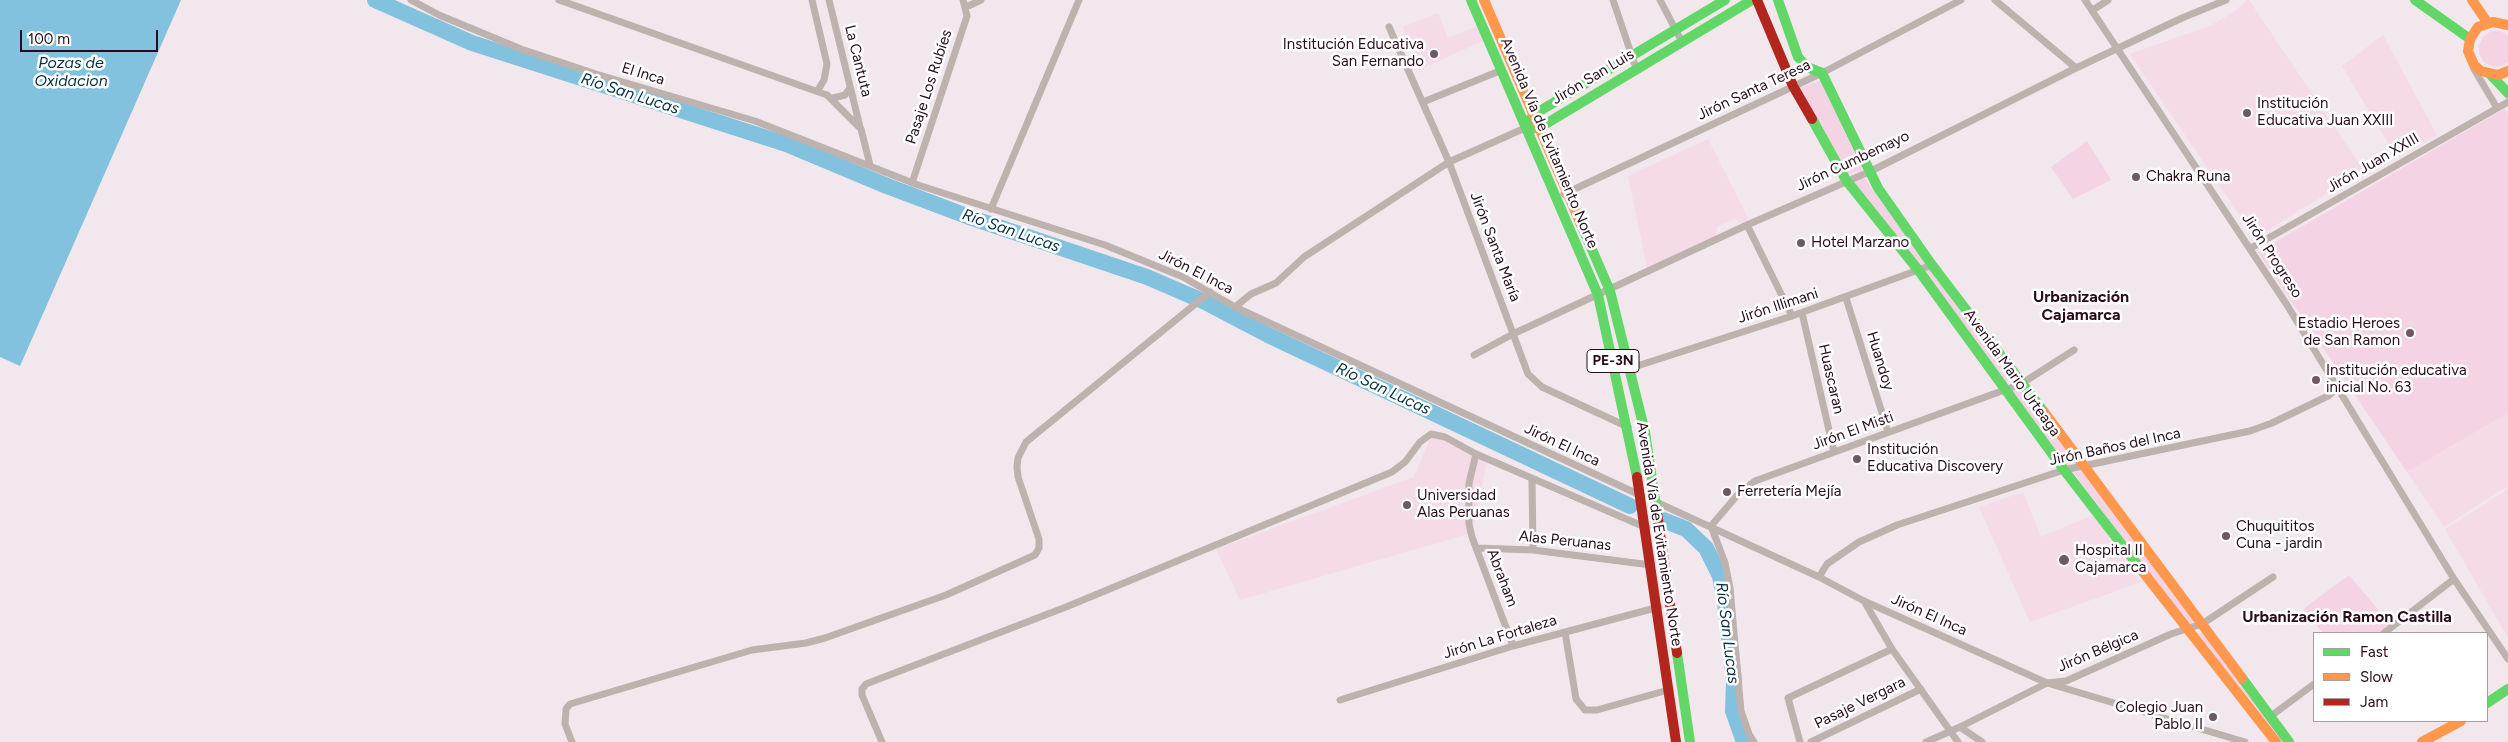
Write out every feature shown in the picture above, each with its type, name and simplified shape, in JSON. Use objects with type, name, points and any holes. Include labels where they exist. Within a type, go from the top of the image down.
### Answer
[{"type":"main road","name":"Avenida Vía de Evitamiento Norte","points":[[1471,0],[1598,296],[1628,427],[1642,500],[1676,742]]},
{"type":"main road","name":"PE-3N","points":[[1484,0],[1610,290],[1631,368]]},
{"type":"main road","name":"Jirón San Luis","points":[[1525,128],[1533,115],[1725,0]]},
{"type":"main road","name":"Jirón San Luis","points":[[1539,128],[1752,0]]},
{"type":"main road","name":"Avenida Mario Urteaga","points":[[1757,0],[1793,86],[1846,180],[1919,271],[2064,470],[2276,742]]},
{"type":"main road","points":[[1778,0],[1798,57],[1807,68],[1822,73]]},
{"type":"main road","points":[[2415,0],[2470,38]]},
{"type":"main road","points":[[2472,0],[2487,22]]},
{"type":"main road","points":[[2508,25],[2500,22],[2487,22],[2478,27],[2470,38],[2469,57],[2474,65],[2491,75],[2508,93]]},
{"type":"main road","points":[[2491,75],[2508,72]]},
{"type":"main road","name":"Avenida Mario Urteaga","points":[[1822,73],[1878,188],[2020,384],[2085,466],[2289,742]]},
{"type":"main road","points":[[1525,128],[1539,128]]},
{"type":"main road","name":"Avenida Vía de Evitamiento Norte","points":[[1631,368],[1645,432],[1657,505],[1690,742]]},
{"type":"main road","points":[[2143,572],[2158,564]]},
{"type":"main road","points":[[2488,702],[2508,689]]},
{"type":"main road","points":[[2422,742],[2459,722]]},
{"type":"street","name":"El Inca","points":[[412,0],[439,15],[521,49],[596,74],[755,121],[870,165]]},
{"type":"street","points":[[559,0],[818,90],[833,98],[861,129]]},
{"type":"street","name":"La Cantuta","points":[[812,0],[827,64],[824,80],[818,90]]},
{"type":"street","name":"La Cantuta","points":[[829,0],[870,165]]},
{"type":"street","points":[[965,3],[981,0]]},
{"type":"street","points":[[991,209],[1079,0]]},
{"type":"street","points":[[1612,0],[1636,68]]},
{"type":"street","points":[[1660,0],[1682,42]]},
{"type":"street","name":"Jirón Santa Teresa","points":[[1556,198],[1822,73],[1962,0]]},
{"type":"street","points":[[1995,0],[2076,68]]},
{"type":"street","name":"Jirón Progreso","points":[[2085,0],[2251,248],[2339,387],[2371,445],[2454,579],[2508,659]]},
{"type":"street","points":[[2093,10],[2108,0]]},
{"type":"street","name":"Jirón Cumbemayo","points":[[1474,355],[1513,334],[1747,225],[1846,180],[1871,171],[2076,68],[2182,18],[2226,0]]},
{"type":"street","name":"Pasaje Los Rubíes","points":[[912,183],[967,16],[965,3]]},
{"type":"street","name":"Jirón Santa María","points":[[1389,27],[1448,162],[1528,374],[1533,381],[1552,392],[1628,427]]},
{"type":"street","points":[[2469,57],[2497,108]]},
{"type":"street","points":[[1423,102],[1502,70]]},
{"type":"street","points":[[833,98],[845,95],[850,88]]},
{"type":"street","name":"Jirón Juan XXIII","points":[[2251,248],[2508,102]]},
{"type":"street","points":[[1235,307],[1251,294],[1276,283],[1304,257],[1448,162],[1525,128]]},
{"type":"street","name":"Jirón El Inca","points":[[870,165],[912,183],[1105,245],[1183,277],[1235,307],[1642,500],[1711,526],[1819,577],[1864,601],[2047,682],[2245,742]]},
{"type":"street","points":[[1747,225],[1792,316]]},
{"type":"street","name":"Jirón Illimani","points":[[1631,368],[1846,298],[1932,265]]},
{"type":"street","points":[[572,742],[565,724],[566,710],[570,704],[752,650],[806,643],[825,638],[946,595],[1035,555],[1039,548],[1039,539],[1018,477],[1018,458],[1026,442],[1209,293]]},
{"type":"street","name":"Huandoy","points":[[1846,298],[1888,432]]},
{"type":"street","name":"Huascaran","points":[[1802,313],[1834,452]]},
{"type":"street","name":"Jirón El Misti","points":[[1711,526],[1740,492],[1755,481],[2020,384],[2074,350]]},
{"type":"street","name":"Jirón Baños del Inca","points":[[1819,577],[1827,564],[1859,542],[1897,526],[2064,470],[2250,431],[2272,423],[2328,396],[2339,387]]},
{"type":"street","points":[[882,742],[862,695],[862,689],[866,684],[1066,607],[1392,472],[1405,462],[1425,437],[1431,434],[1446,437],[1476,454],[1532,479],[1660,531]]},
{"type":"street","name":"Abraham","points":[[1476,454],[1470,472],[1469,524],[1476,548],[1513,646]]},
{"type":"street","points":[[1532,479],[1533,550]]},
{"type":"street","points":[[1711,526],[1725,563],[1730,588],[1741,711],[1749,734],[1754,742]]},
{"type":"street","name":"Alas Peruanas","points":[[1476,548],[1533,550],[1651,565]]},
{"type":"street","name":"Jirón Bélgica","points":[[1926,742],[1960,727],[2047,682],[2066,681],[2202,624],[2273,577]]},
{"type":"street","points":[[2385,632],[2454,579]]},
{"type":"street","points":[[1864,601],[1892,649],[1958,742]]},
{"type":"street","name":"Jirón La Fortaleza","points":[[1340,700],[1513,646],[1670,605]]},
{"type":"street","points":[[1565,632],[1576,699],[1585,710],[1598,710],[1668,690]]},
{"type":"street","points":[[1800,742],[1788,698],[1892,649]]},
{"type":"street","points":[[2271,716],[2313,685]]},
{"type":"street","name":"Pasaje Vergara","points":[[1811,742],[1920,689]]},
{"type":"street","points":[[1960,727],[1982,742]]},
{"type":"shaded area","name":"Institución Educativa Juan XXIII","points":[[2249,0],[2364,171],[2255,238],[2130,54],[2212,25],[2235,11]]},
{"type":"shaded area","name":"Institución Educativa San Fernando","points":[[1438,13],[1448,38],[1483,24],[1489,38],[1419,70],[1403,27]]},
{"type":"shaded area","points":[[2491,31],[2500,31],[2508,35],[2508,62],[2502,66],[2493,67],[2484,62],[2479,54],[2479,45],[2483,37]]},
{"type":"shaded area","points":[[2383,35],[2437,135],[2395,155],[2342,66]]},
{"type":"shaded area","points":[[1825,79],[1866,168],[1842,177],[1796,89]]},
{"type":"shaded area","name":"Estadio Heroes de San Ramon","points":[[2504,109],[2508,114],[2508,413],[2407,472],[2258,252]]},
{"type":"shaded area","points":[[1708,139],[1749,220],[1743,223],[1738,222],[1736,218],[1717,227],[1716,236],[1647,268],[1628,176]]},
{"type":"shaded area","points":[[2087,141],[2111,180],[2073,199],[2051,167]]},
{"type":"shaded area","points":[[1862,175],[1927,264],[1920,267],[1851,182]]},
{"type":"shaded area","points":[[1931,268],[2015,380],[2006,383],[1922,272]]},
{"type":"shaded area","points":[[2018,385],[2078,464],[2067,467],[2009,388]]},
{"type":"shaded area","points":[[2508,413],[2508,486],[2444,527],[2407,472]]},
{"type":"shaded area","name":"Universidad Alas Peruanas","points":[[1432,434],[1488,457],[1472,533],[1240,600],[1216,549],[1414,477]]},
{"type":"shaded area","points":[[2082,471],[2197,624],[2189,626],[2073,472]]},
{"type":"shaded area","points":[[2508,489],[2508,638],[2445,529]]},
{"type":"shaded area","name":"Hospital II Cajamarca","points":[[2023,492],[2041,537],[2093,515],[2141,582],[2030,622],[1979,507]]},
{"type":"shaded area","points":[[2349,575],[2392,626],[2383,632],[2322,632],[2303,609]]},
{"type":"shaded area","points":[[2203,632],[2285,742],[2279,742],[2196,634]]},
{"type":"water","name":"Pozas de Oxidacion","points":[[0,0],[181,0],[20,366],[0,357]]},
{"type":"waterway","name":"Río San Lucas","points":[[375,0],[472,43],[789,145],[887,186],[972,218],[1147,277],[1205,302],[1268,335],[1630,506]]},
{"type":"waterway","name":"Río San Lucas","points":[[1663,520],[1686,529],[1706,548],[1720,576],[1725,602],[1734,682],[1733,711],[1744,742]]},
{"type":"traffic: fast","points":[[1471,0],[1598,295],[1637,477]]},
{"type":"traffic: fast","points":[[1530,120],[1533,115],[1725,0]]},
{"type":"traffic: fast","points":[[1533,128],[1539,128],[1752,0]]},
{"type":"traffic: fast","points":[[1778,0],[1798,57],[1807,67],[1822,73],[1878,188],[1932,265],[2044,412]]},
{"type":"traffic: fast","points":[[2415,0],[2470,39]]},
{"type":"traffic: fast","points":[[2491,75],[2508,93]]},
{"type":"traffic: fast","points":[[1812,119],[1846,180],[1919,271],[2064,470],[2143,572]]},
{"type":"traffic: fast","points":[[1580,222],[1610,291],[1645,432],[1657,513]]},
{"type":"traffic: fast","points":[[1677,653],[1690,742]]},
{"type":"traffic: fast","points":[[2242,678],[2289,742]]},
{"type":"traffic: fast","points":[[2488,702],[2508,689]]},
{"type":"traffic: slow","points":[[1484,0],[1580,222]]},
{"type":"traffic: slow","points":[[2472,0],[2487,22]]},
{"type":"traffic: slow","points":[[2508,25],[2493,22],[2478,27],[2470,39],[2468,51],[2474,65],[2481,71],[2498,75],[2508,71]]},
{"type":"traffic: slow","points":[[2044,412],[2242,678]]},
{"type":"traffic: slow","points":[[2143,572],[2276,742]]},
{"type":"traffic: slow","points":[[2422,742],[2459,722]]},
{"type":"traffic: jam","points":[[1757,0],[1793,86],[1812,119]]},
{"type":"traffic: jam","points":[[1637,477],[1676,742]]},
{"type":"traffic: jam","points":[[1657,513],[1677,653]]},
{"type":"place","name":"Institución Educativa San Fernando","points":[[1434,54]]},
{"type":"place","name":"Institución Educativa Juan XXIII","points":[[2247,113]]},
{"type":"place","name":"Chakra Runa","points":[[2136,177]]},
{"type":"place","name":"Hotel Marzano","points":[[1801,243]]},
{"type":"place","name":"Estadio Heroes de San Ramon","points":[[2410,333]]},
{"type":"place","name":"Institución educativa inicial No. 63","points":[[2316,380]]},
{"type":"place","name":"Institución Educativa Discovery","points":[[1857,459]]},
{"type":"place","name":"Ferretería Mejía","points":[[1727,492]]},
{"type":"place","name":"Universidad Alas Peruanas","points":[[1407,505]]},
{"type":"place","name":"Chuquititos Cuna - jardin","points":[[2226,536]]},
{"type":"place","name":"Hospital II Cajamarca","points":[[2064,560]]},
{"type":"place","name":"Colegio Juan Pablo II","points":[[2213,717]]},
{"type":"district","name":"Urbanización Cajamarca","points":[[2081,306]]},
{"type":"district","name":"Urbanización Ramon Castilla","points":[[2347,617]]}]
